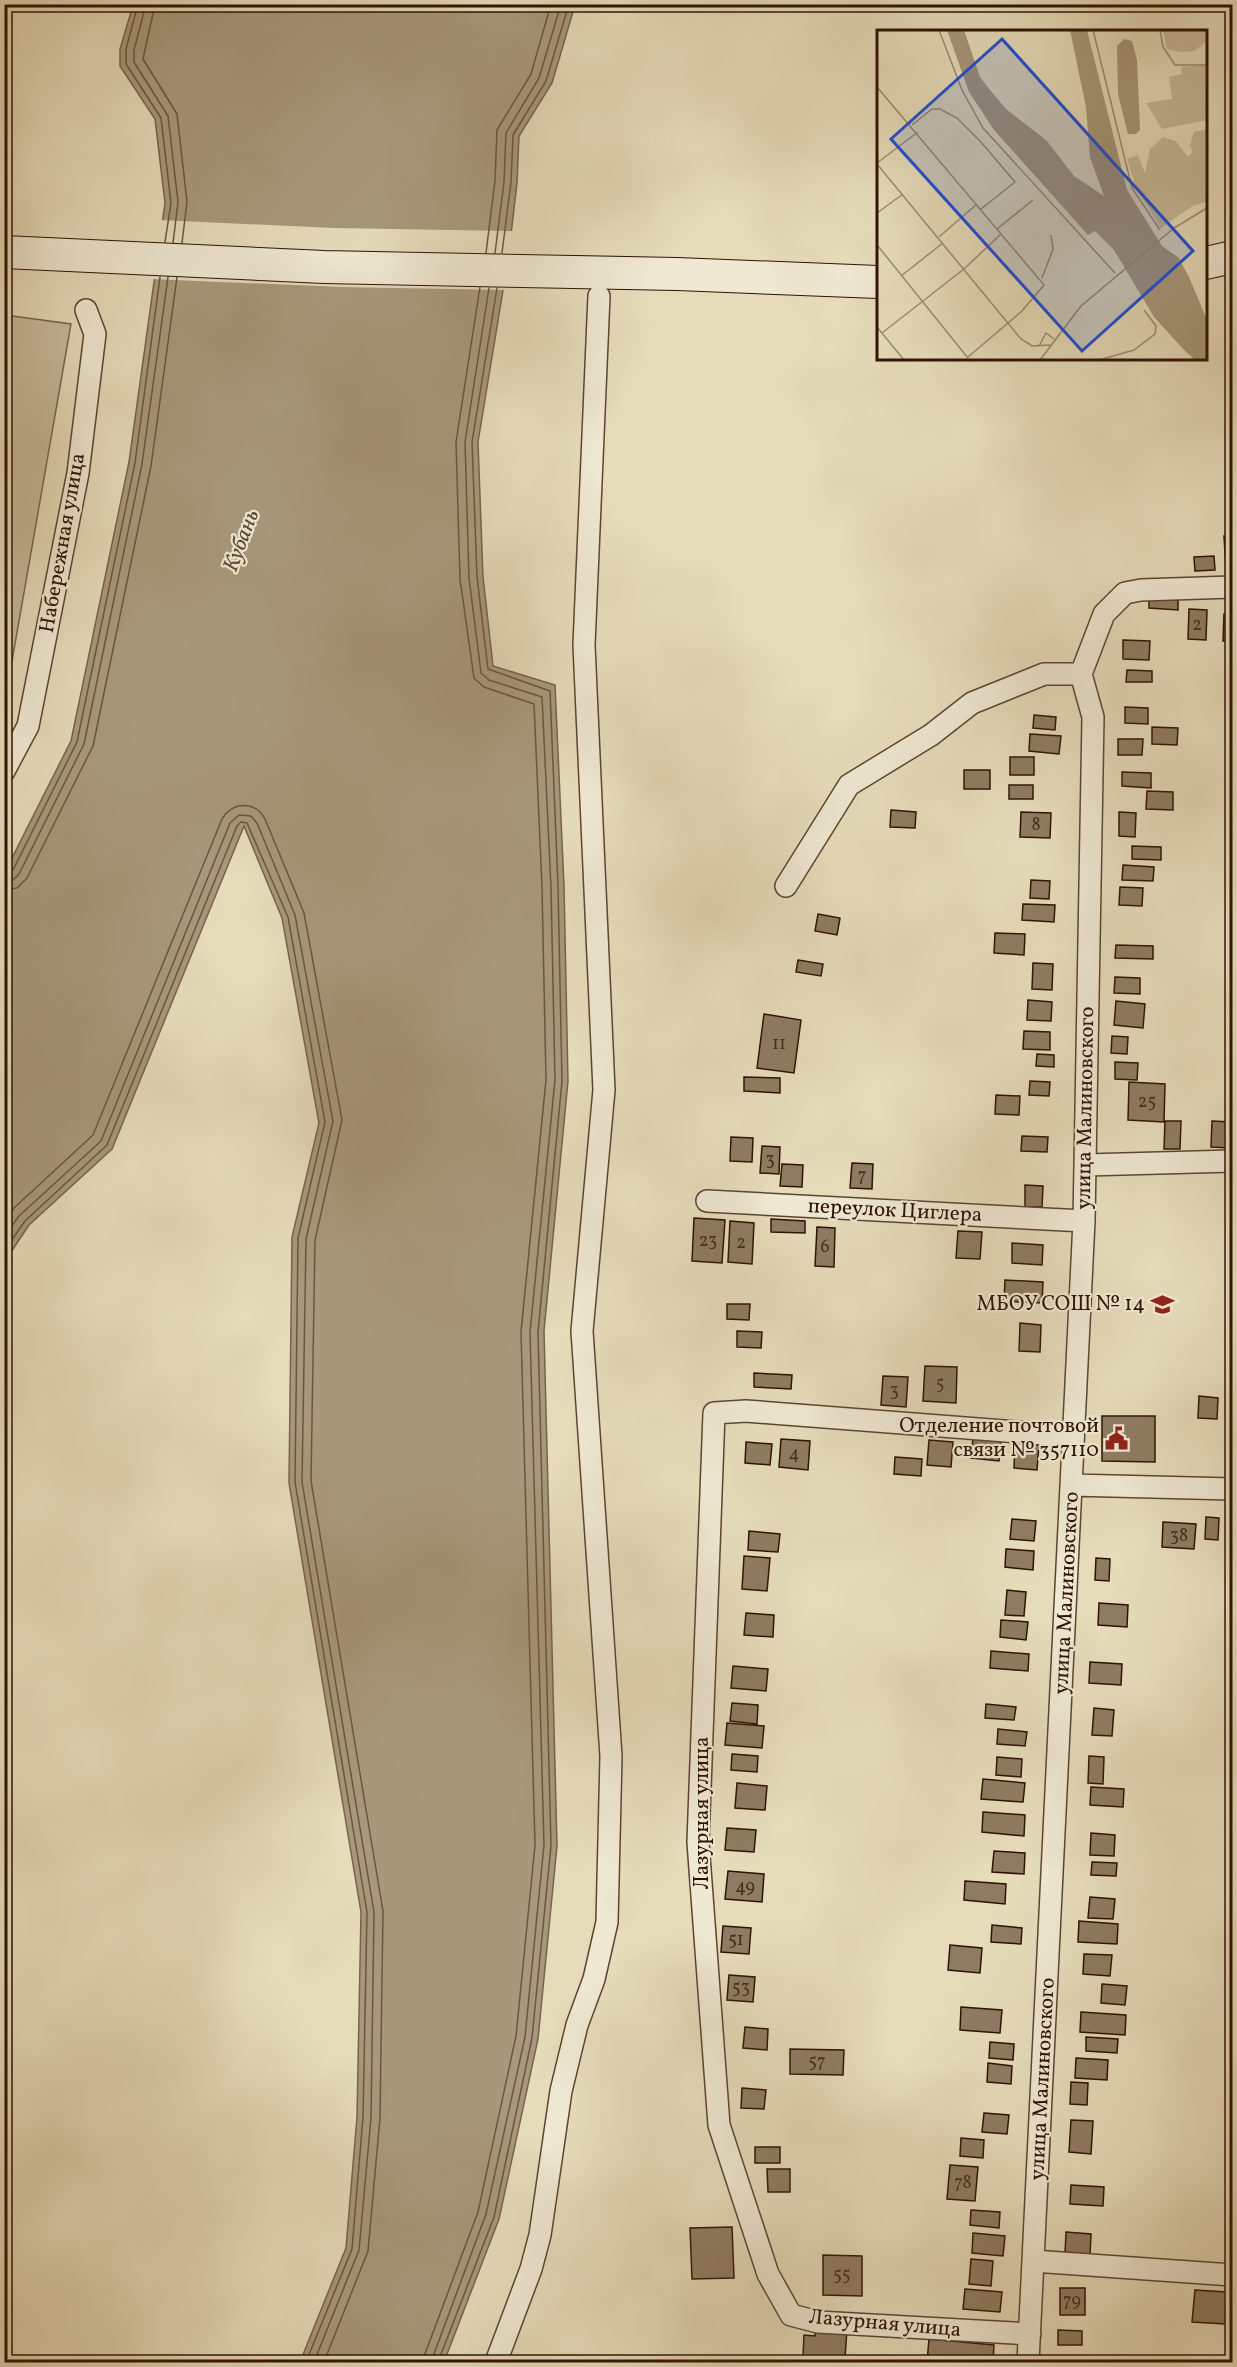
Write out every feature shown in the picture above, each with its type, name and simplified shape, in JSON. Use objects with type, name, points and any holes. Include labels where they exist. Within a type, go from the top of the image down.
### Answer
[{"type":"main road","points":[[4,231],[91,245],[324,267],[877,261]]},
{"type":"main road","points":[[1207,243],[1233,238]]},
{"type":"main road","points":[[4,252],[91,245]]},
{"type":"main road","points":[[1207,263],[1233,257]]},
{"type":"main road","points":[[677,263],[877,282]]},
{"type":"street","points":[[496,2362],[531,2269],[540,2235],[561,2091],[577,2025],[594,1979],[607,1922],[611,1756],[582,1331],[604,1090],[584,645],[599,296]]},
{"type":"street","name":"Набережная улица","points":[[4,771],[28,726],[78,473],[96,334],[86,310]]},
{"type":"street","points":[[786,886],[849,786],[931,735],[972,703],[1044,674],[1081,674],[1104,614],[1125,593],[1141,590],[1233,587]]},
{"type":"street","name":"улица Малиновского","points":[[1028,2362],[1072,1485],[1071,1436],[1086,1165],[1093,717],[1081,674]]},
{"type":"street","points":[[1086,1165],[1233,1161]]},
{"type":"street","name":"переулок Циглера","points":[[707,1201],[1084,1221]]},
{"type":"street","name":"Лазурная улица","points":[[1030,2334],[818,2322],[791,2315],[768,2274],[718,2125],[698,1842],[714,1413],[746,1411],[1071,1436]]},
{"type":"street","points":[[1072,1485],[1233,1489]]},
{"type":"street","points":[[1033,2261],[1233,2275]]},
{"type":"shaded area","points":[[4,315],[71,324],[5,701]]},
{"type":"water","name":"Кубань","points":[[133,5],[575,5],[552,83],[519,136],[517,183],[508,260],[478,442],[483,577],[493,666],[555,685],[564,886],[568,1081],[544,1331],[557,1846],[538,2039],[499,2219],[444,2362],[300,2362],[346,2248],[357,2117],[361,1912],[289,1483],[292,1237],[319,1123],[282,918],[244,826],[112,1149],[29,1225],[5,1261],[5,872],[71,741],[129,462],[165,203],[155,119],[120,66],[120,49]]},
{"type":"pier","points":[[159,220],[334,228],[514,231],[506,290],[341,287],[151,279]]},
{"type":"building","points":[[1224,536],[1232,536],[1232,570],[1226,570]]},
{"type":"building","points":[[1214,556],[1215,570],[1195,571],[1194,557]]},
{"type":"building","points":[[1149,599],[1178,600],[1178,610],[1149,608]]},
{"type":"building","points":[[1189,609],[1207,610],[1206,640],[1188,639]]},
{"type":"building","points":[[1224,614],[1232,614],[1232,642],[1223,641]]},
{"type":"building","points":[[1123,640],[1150,641],[1149,660],[1123,659]]},
{"type":"building","points":[[1127,670],[1152,671],[1152,682],[1126,682]]},
{"type":"building","points":[[1125,707],[1148,708],[1148,724],[1125,723]]},
{"type":"building","points":[[1034,715],[1056,717],[1055,730],[1033,728]]},
{"type":"building","points":[[1152,727],[1178,728],[1177,745],[1152,744]]},
{"type":"building","points":[[1030,734],[1061,736],[1059,754],[1029,751]]},
{"type":"building","points":[[1118,739],[1143,739],[1142,755],[1118,755]]},
{"type":"building","points":[[1010,757],[1034,757],[1034,775],[1010,775]]},
{"type":"building","points":[[964,770],[990,770],[990,789],[964,789]]},
{"type":"building","points":[[1122,772],[1151,773],[1151,788],[1122,786]]},
{"type":"building","points":[[1009,785],[1033,785],[1033,799],[1009,799]]},
{"type":"building","points":[[1147,791],[1173,792],[1173,810],[1146,809]]},
{"type":"building","points":[[891,810],[916,812],[915,828],[890,827]]},
{"type":"building","points":[[1021,812],[1051,813],[1050,838],[1020,837]]},
{"type":"building","points":[[1119,812],[1136,813],[1135,837],[1119,836]]},
{"type":"building","points":[[1132,846],[1161,847],[1161,860],[1132,859]]},
{"type":"building","points":[[1123,865],[1154,867],[1153,881],[1122,880]]},
{"type":"building","points":[[1031,880],[1050,881],[1049,899],[1030,898]]},
{"type":"building","points":[[1120,887],[1143,888],[1142,906],[1119,905]]},
{"type":"building","points":[[1023,904],[1055,905],[1054,922],[1022,920]]},
{"type":"building","points":[[818,914],[840,918],[837,935],[815,931]]},
{"type":"building","points":[[995,933],[1025,934],[1024,955],[994,953]]},
{"type":"building","points":[[1116,945],[1153,946],[1153,959],[1115,958]]},
{"type":"building","points":[[798,960],[823,964],[821,976],[796,972]]},
{"type":"building","points":[[1033,963],[1053,964],[1052,990],[1032,989]]},
{"type":"building","points":[[1115,977],[1140,978],[1140,994],[1114,993]]},
{"type":"building","points":[[1028,1000],[1052,1002],[1051,1021],[1027,1020]]},
{"type":"building","points":[[1116,1001],[1145,1004],[1143,1028],[1114,1025]]},
{"type":"building","points":[[764,1014],[801,1020],[794,1073],[757,1068]]},
{"type":"building","points":[[1024,1031],[1050,1032],[1050,1050],[1023,1049]]},
{"type":"building","points":[[1112,1036],[1128,1037],[1127,1054],[1111,1053]]},
{"type":"building","points":[[1037,1054],[1054,1055],[1054,1067],[1036,1066]]},
{"type":"building","points":[[1115,1062],[1138,1063],[1137,1080],[1115,1079]]},
{"type":"building","points":[[744,1077],[780,1078],[780,1093],[744,1091]]},
{"type":"building","points":[[1030,1081],[1050,1082],[1049,1096],[1029,1095]]},
{"type":"building","points":[[1129,1082],[1165,1084],[1164,1122],[1128,1120]]},
{"type":"building","points":[[996,1095],[1020,1096],[1019,1115],[995,1114]]},
{"type":"building","points":[[1165,1121],[1181,1121],[1180,1149],[1164,1149]]},
{"type":"building","points":[[1212,1121],[1231,1122],[1230,1148],[1211,1147]]},
{"type":"building","points":[[1022,1136],[1048,1137],[1047,1152],[1021,1151]]},
{"type":"building","points":[[731,1137],[753,1138],[752,1162],[730,1161]]},
{"type":"building","points":[[762,1146],[780,1147],[779,1174],[760,1173]]},
{"type":"building","points":[[852,1163],[873,1164],[872,1189],[850,1188]]},
{"type":"building","points":[[782,1164],[803,1165],[802,1187],[780,1186]]},
{"type":"building","points":[[1025,1185],[1043,1186],[1042,1207],[1025,1207]]},
{"type":"building","points":[[694,1218],[725,1220],[722,1263],[692,1261]]},
{"type":"building","points":[[771,1219],[805,1221],[805,1233],[771,1232]]},
{"type":"building","points":[[730,1221],[754,1223],[752,1264],[728,1262]]},
{"type":"building","points":[[817,1227],[835,1228],[834,1267],[815,1266]]},
{"type":"building","points":[[958,1231],[982,1232],[980,1259],[956,1258]]},
{"type":"building","points":[[1012,1243],[1043,1245],[1042,1265],[1012,1263]]},
{"type":"building","points":[[1005,1280],[1043,1282],[1042,1303],[1004,1301]]},
{"type":"building","points":[[727,1304],[750,1304],[749,1320],[727,1319]]},
{"type":"building","points":[[1020,1323],[1041,1325],[1040,1352],[1019,1351]]},
{"type":"building","points":[[737,1331],[762,1332],[761,1348],[737,1347]]},
{"type":"building","points":[[925,1366],[957,1367],[956,1403],[923,1401]]},
{"type":"building","points":[[754,1373],[792,1375],[791,1389],[754,1387]]},
{"type":"building","points":[[883,1376],[908,1377],[906,1407],[881,1405]]},
{"type":"building","points":[[1199,1396],[1218,1398],[1217,1419],[1198,1418]]},
{"type":"building","points":[[1102,1416],[1155,1416],[1155,1462],[1102,1461]]},
{"type":"building","points":[[973,1438],[1001,1441],[999,1461],[971,1458]]},
{"type":"building","points":[[781,1439],[810,1441],[808,1470],[779,1467]]},
{"type":"building","points":[[929,1440],[953,1442],[951,1467],[927,1465]]},
{"type":"building","points":[[746,1442],[772,1444],[770,1465],[745,1463]]},
{"type":"building","points":[[1015,1443],[1039,1445],[1037,1470],[1014,1468]]},
{"type":"building","points":[[895,1457],[922,1459],[921,1476],[894,1474]]},
{"type":"building","points":[[1206,1517],[1219,1518],[1218,1540],[1205,1539]]},
{"type":"building","points":[[1012,1519],[1036,1521],[1034,1541],[1010,1539]]},
{"type":"building","points":[[1163,1522],[1196,1524],[1194,1549],[1162,1547]]},
{"type":"building","points":[[749,1531],[780,1534],[778,1552],[748,1550]]},
{"type":"building","points":[[1006,1549],[1034,1551],[1033,1570],[1005,1567]]},
{"type":"building","points":[[744,1556],[770,1558],[767,1591],[742,1589]]},
{"type":"building","points":[[1096,1558],[1110,1559],[1109,1581],[1095,1580]]},
{"type":"building","points":[[1007,1590],[1026,1592],[1024,1616],[1005,1615]]},
{"type":"building","points":[[1099,1603],[1128,1605],[1127,1627],[1098,1625]]},
{"type":"building","points":[[746,1613],[774,1615],[773,1637],[744,1635]]},
{"type":"building","points":[[1001,1620],[1028,1622],[1026,1640],[1000,1637]]},
{"type":"building","points":[[991,1651],[1029,1654],[1028,1671],[990,1668]]},
{"type":"building","points":[[1090,1662],[1122,1664],[1121,1685],[1089,1683]]},
{"type":"building","points":[[733,1666],[768,1669],[766,1691],[731,1688]]},
{"type":"building","points":[[732,1703],[758,1705],[757,1724],[730,1721]]},
{"type":"building","points":[[986,1704],[1016,1707],[1014,1720],[985,1718]]},
{"type":"building","points":[[1094,1708],[1114,1710],[1112,1736],[1092,1735]]},
{"type":"building","points":[[727,1723],[764,1726],[762,1748],[725,1745]]},
{"type":"building","points":[[998,1729],[1027,1732],[1025,1746],[997,1744]]},
{"type":"building","points":[[732,1754],[758,1756],[757,1772],[731,1770]]},
{"type":"building","points":[[1089,1756],[1104,1757],[1103,1784],[1088,1783]]},
{"type":"building","points":[[997,1757],[1022,1759],[1021,1777],[996,1775]]},
{"type":"building","points":[[983,1779],[1025,1783],[1023,1802],[981,1799]]},
{"type":"building","points":[[737,1783],[767,1786],[765,1810],[735,1808]]},
{"type":"building","points":[[1091,1787],[1124,1789],[1123,1807],[1090,1805]]},
{"type":"building","points":[[983,1812],[1025,1815],[1024,1836],[982,1832]]},
{"type":"building","points":[[727,1828],[756,1830],[754,1852],[725,1850]]},
{"type":"building","points":[[1091,1833],[1115,1835],[1114,1856],[1090,1855]]},
{"type":"building","points":[[994,1851],[1025,1853],[1024,1874],[992,1872]]},
{"type":"building","points":[[1092,1862],[1117,1863],[1116,1876],[1091,1875]]},
{"type":"building","points":[[728,1871],[764,1874],[762,1902],[725,1899]]},
{"type":"building","points":[[965,1881],[1006,1884],[1005,1904],[964,1900]]},
{"type":"building","points":[[1090,1897],[1115,1899],[1113,1919],[1088,1918]]},
{"type":"building","points":[[1079,1921],[1118,1924],[1117,1944],[1078,1942]]},
{"type":"building","points":[[992,1925],[1022,1928],[1021,1944],[991,1942]]},
{"type":"building","points":[[723,1926],[751,1928],[749,1954],[721,1952]]},
{"type":"building","points":[[950,1945],[982,1948],[980,1973],[948,1970]]},
{"type":"building","points":[[1084,1954],[1112,1955],[1110,1976],[1083,1974]]},
{"type":"building","points":[[729,1975],[755,1977],[753,2002],[727,2000]]},
{"type":"building","points":[[1102,1984],[1127,1986],[1125,2005],[1101,2003]]},
{"type":"building","points":[[961,2007],[1002,2010],[1000,2033],[960,2030]]},
{"type":"building","points":[[1081,2012],[1126,2015],[1125,2035],[1080,2032]]},
{"type":"building","points":[[745,2027],[768,2029],[767,2050],[743,2048]]},
{"type":"building","points":[[1086,2037],[1118,2039],[1117,2053],[1086,2051]]},
{"type":"building","points":[[990,2042],[1014,2044],[1013,2060],[989,2058]]},
{"type":"building","points":[[790,2049],[844,2050],[843,2075],[790,2074]]},
{"type":"building","points":[[1076,2058],[1108,2060],[1107,2080],[1075,2078]]},
{"type":"building","points":[[988,2063],[1012,2066],[1011,2084],[987,2082]]},
{"type":"building","points":[[1071,2082],[1088,2083],[1087,2105],[1070,2104]]},
{"type":"building","points":[[742,2088],[766,2090],[764,2109],[741,2108]]},
{"type":"building","points":[[984,2113],[1009,2115],[1007,2134],[982,2132]]},
{"type":"building","points":[[1071,2120],[1093,2121],[1091,2154],[1069,2152]]},
{"type":"building","points":[[961,2138],[984,2140],[983,2158],[960,2156]]},
{"type":"building","points":[[755,2147],[780,2147],[780,2163],[755,2163]]},
{"type":"building","points":[[950,2165],[978,2167],[975,2201],[947,2199]]},
{"type":"building","points":[[767,2169],[790,2169],[790,2192],[768,2192]]},
{"type":"building","points":[[1071,2185],[1104,2187],[1103,2206],[1070,2204]]},
{"type":"building","points":[[971,2210],[1000,2212],[999,2228],[970,2225]]},
{"type":"building","points":[[732,2227],[734,2278],[692,2279],[690,2228]]},
{"type":"building","points":[[1066,2232],[1091,2234],[1090,2255],[1065,2254]]},
{"type":"building","points":[[973,2233],[1005,2236],[1003,2256],[972,2253]]},
{"type":"building","points":[[823,2255],[862,2256],[862,2296],[823,2295]]},
{"type":"building","points":[[971,2259],[993,2261],[991,2286],[969,2284]]},
{"type":"building","points":[[1060,2288],[1085,2288],[1085,2315],[1060,2315]]},
{"type":"building","points":[[965,2289],[1002,2292],[1000,2312],[963,2309]]},
{"type":"building","points":[[1195,2290],[1227,2292],[1225,2324],[1192,2322]]},
{"type":"building","points":[[815,2327],[847,2329],[845,2358],[803,2356],[804,2335],[815,2336]]},
{"type":"building","points":[[1058,2330],[1082,2331],[1082,2345],[1058,2345]]},
{"type":"building","points":[[929,2339],[994,2345],[993,2362],[927,2362]]},
{"type":"building","points":[[1057,2357],[1092,2357],[1092,2362],[1057,2362]]},
{"type":"place","name":"МБОУ СОШ № 14","points":[[1163,1304]]},
{"type":"place","name":"Отделение почтовой связи № 357110","points":[[1117,1438]]}]
